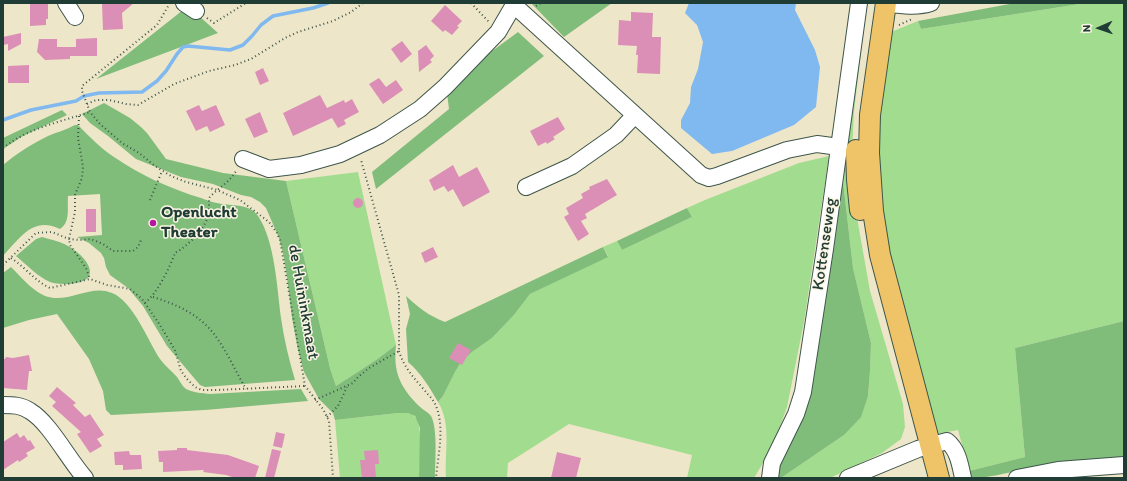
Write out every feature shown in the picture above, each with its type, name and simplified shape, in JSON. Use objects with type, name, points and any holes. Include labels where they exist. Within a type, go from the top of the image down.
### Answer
[{"type":"main road","name":"Kottenseweg","points":[[872,3],[858,116],[856,180],[867,257],[879,304],[924,447]]},
{"type":"main road","points":[[885,3],[870,115],[869,153],[873,211],[880,255],[924,447],[926,478]]},
{"type":"main road","points":[[924,447],[939,478]]},
{"type":"street","points":[[66,3],[75,17]]},
{"type":"street","name":"Kottenseweg","points":[[770,478],[772,463],[796,414],[803,392],[859,3]]},
{"type":"street","points":[[885,3],[910,6],[931,3]]},
{"type":"street","points":[[243,159],[269,169],[282,168],[323,159],[357,147],[396,126],[420,109],[445,87],[498,32],[514,4],[701,175],[709,178],[726,174],[787,150],[817,144],[839,147]]},
{"type":"street","points":[[526,187],[572,166],[616,135],[635,115]]},
{"type":"street","points":[[3,405],[15,405],[31,411],[44,424],[75,467],[85,478]]},
{"type":"street","points":[[848,478],[924,447],[947,441],[953,446],[957,453],[963,478]]},
{"type":"street","points":[[1017,478],[1058,470],[1124,466]]},
{"type":"path","points":[[3,148],[14,139],[56,122],[90,112],[83,95],[82,86],[157,25],[170,3]]},
{"type":"path","points":[[190,7],[214,23],[246,3]]},
{"type":"path","points":[[87,104],[96,100],[109,100],[138,105],[174,84],[209,71],[251,59],[285,38],[298,32],[333,21],[351,12],[363,3]]},
{"type":"path","points":[[470,3],[498,32]]},
{"type":"path","name":"de Huininkmaat","points":[[90,112],[100,124],[122,143],[139,153],[162,171],[186,182],[217,190],[240,200],[269,222],[277,232],[280,240],[305,386],[323,409],[327,417]]},
{"type":"path","points":[[11,258],[20,264],[34,278],[50,288],[90,279],[86,268],[70,245],[69,239],[75,212],[75,195],[82,178],[83,167],[78,138],[79,116]]},
{"type":"path","points":[[357,147],[399,295],[399,351],[407,370],[434,402],[440,423],[440,440],[436,478]]},
{"type":"path","points":[[145,303],[153,297],[170,266],[175,252],[184,248],[194,239],[204,224],[209,214],[209,198],[232,178],[243,159]]},
{"type":"path","points":[[150,200],[162,171]]},
{"type":"path","points":[[3,265],[36,233],[52,232],[69,239],[91,239],[103,244],[113,251],[125,252],[133,251],[138,247],[141,240]]},
{"type":"path","name":"de Huininkmaat","points":[[90,279],[106,285],[130,289],[145,303],[175,350],[181,371],[195,387],[208,390],[305,386]]},
{"type":"path","points":[[153,297],[168,302],[191,313],[207,326],[222,347],[246,389]]},
{"type":"path","points":[[315,400],[353,383],[369,368],[399,351]]},
{"type":"path","points":[[334,478],[329,421],[327,417],[338,406],[347,386]]},
{"type":"green space","points":[[531,3],[612,3],[564,37]]},
{"type":"green space","points":[[1015,3],[1086,3],[921,29],[918,21]]},
{"type":"green space","points":[[1086,3],[1124,3],[1124,321],[1015,348],[1025,457],[969,471],[958,430],[937,434],[883,234],[877,135],[891,32],[918,21],[921,29]]},
{"type":"green space","points":[[188,6],[218,33],[96,79]]},
{"type":"green space","points":[[861,27],[864,27],[854,112],[852,151],[853,195],[870,291],[903,404],[905,427],[901,439],[882,453],[830,478],[781,478],[844,435],[868,396],[871,343],[853,268],[841,164]]},
{"type":"green space","points":[[518,32],[544,56],[376,189],[372,172],[449,109],[446,85]]},
{"type":"green space","points":[[104,103],[130,118],[141,127],[166,159],[223,173],[286,181],[330,368],[336,386],[396,345],[395,355],[399,378],[412,399],[431,416],[433,421],[435,429],[436,455],[435,478],[419,478],[420,428],[415,416],[408,413],[398,413],[335,420],[333,413],[319,399],[304,372],[292,318],[283,253],[279,238],[266,208],[260,202],[251,197],[241,195],[213,184],[181,177],[136,159],[90,123],[82,114]]},
{"type":"green space","points":[[62,110],[67,115],[23,136],[3,149],[3,138]]},
{"type":"green space","points":[[78,125],[95,142],[124,164],[145,176],[209,201],[219,204],[246,207],[255,212],[264,226],[272,251],[281,318],[295,380],[205,387],[200,385],[167,346],[143,306],[128,288],[110,275],[101,253],[89,243],[77,237],[102,235],[100,194],[68,196],[68,214],[66,222],[60,229],[42,225],[35,227],[21,236],[3,256],[3,165],[36,142]]},
{"type":"green space","points":[[829,156],[804,322],[787,407],[778,432],[754,478],[687,478],[692,455],[569,424],[508,463],[507,478],[446,478],[445,420],[438,402],[443,396],[461,362],[492,338],[514,315],[530,294],[608,256],[603,247],[617,241],[622,250],[692,217],[687,208],[799,163]]},
{"type":"green space","points":[[841,164],[853,268],[871,343],[868,396],[861,417],[844,435],[781,478],[775,478],[777,468],[793,433]]},
{"type":"green space","points":[[358,172],[396,345],[336,386],[330,368],[286,181]]},
{"type":"green space","points":[[687,208],[692,217],[622,250],[617,241]]},
{"type":"green space","points":[[42,237],[65,244],[82,256],[90,268],[90,274],[87,279],[69,284],[57,284],[50,282],[37,274],[16,256],[36,239]]},
{"type":"green space","points":[[603,247],[608,257],[530,294],[514,315],[492,338],[461,362],[443,396],[438,402],[421,376],[408,362],[406,329],[410,314],[406,296],[424,311],[445,322]]},
{"type":"green space","points":[[11,267],[34,290],[52,298],[69,297],[95,291],[104,291],[120,297],[127,304],[139,322],[160,359],[186,389],[210,394],[301,389],[308,401],[205,410],[111,415],[106,410],[103,391],[89,359],[57,314],[29,320],[3,328],[3,273]]},
{"type":"green space","points":[[1124,321],[1124,457],[1060,464],[971,478],[969,471],[1025,457],[1015,348]]},
{"type":"green space","points":[[408,413],[417,419],[420,435],[419,478],[340,478],[335,420]]},
{"type":"water","points":[[689,3],[796,3],[795,10],[815,50],[820,67],[816,107],[794,125],[732,151],[712,154],[681,128],[681,120],[690,103],[691,87],[698,69],[703,42],[697,25],[685,13]]},
{"type":"building","points":[[30,3],[48,3],[48,19],[46,19],[46,25],[30,26]]},
{"type":"building","points":[[102,3],[134,3],[122,13],[123,29],[103,30]]},
{"type":"building","points":[[445,5],[462,21],[452,35],[445,30],[443,32],[431,21]]},
{"type":"building","points":[[631,12],[653,13],[652,37],[661,37],[660,74],[637,73],[637,46],[618,45],[619,20],[631,21]]},
{"type":"building","points":[[21,33],[21,44],[8,51],[8,44],[3,45],[3,37]]},
{"type":"building","points":[[97,38],[97,56],[70,56],[70,59],[45,60],[37,52],[39,39],[57,39],[57,47],[76,47],[76,39]]},
{"type":"building","points":[[402,41],[412,54],[401,63],[391,49]]},
{"type":"building","points":[[426,45],[434,56],[430,60],[432,62],[419,72],[418,51]]},
{"type":"building","points":[[29,65],[29,83],[8,83],[8,66]]},
{"type":"building","points":[[263,68],[269,81],[260,85],[255,72]]},
{"type":"building","points":[[379,78],[386,87],[396,80],[403,90],[383,104],[369,84]]},
{"type":"building","points":[[320,95],[327,108],[344,100],[345,103],[352,99],[359,112],[344,120],[346,124],[338,128],[332,118],[293,136],[283,113]]},
{"type":"building","points":[[199,105],[202,111],[216,105],[225,125],[210,132],[207,126],[196,131],[186,111]]},
{"type":"building","points":[[260,112],[268,132],[254,138],[245,119]]},
{"type":"building","points":[[558,117],[565,129],[553,137],[555,139],[547,144],[546,142],[538,146],[530,131]]},
{"type":"building","points":[[453,165],[459,177],[477,167],[490,192],[463,207],[453,189],[448,192],[444,186],[434,191],[429,180]]},
{"type":"building","points":[[607,179],[617,195],[585,214],[587,218],[581,221],[589,234],[578,241],[564,217],[569,214],[566,208],[583,198],[581,194],[590,189],[589,187]]},
{"type":"building","points":[[356,198],[360,198],[362,199],[362,207],[356,208],[353,205],[353,201]]},
{"type":"building","points":[[86,209],[96,209],[96,232],[86,232]]},
{"type":"building","points":[[433,247],[438,257],[425,263],[421,253]]},
{"type":"building","points":[[458,343],[471,350],[462,365],[449,358]]},
{"type":"building","points":[[29,355],[32,371],[29,371],[27,390],[3,388],[3,359],[6,357],[13,358]]},
{"type":"building","points":[[57,387],[76,403],[73,405],[85,417],[90,414],[104,435],[97,439],[102,446],[90,453],[77,434],[81,432],[52,406],[56,402],[49,396]]},
{"type":"building","points":[[276,432],[285,434],[282,448],[273,446]]},
{"type":"building","points":[[17,433],[20,438],[24,435],[28,441],[30,440],[35,448],[26,453],[28,456],[19,462],[18,460],[3,470],[3,442]]},
{"type":"building","points":[[177,448],[187,448],[187,450],[228,455],[259,466],[255,478],[235,478],[226,475],[203,472],[204,470],[163,472],[163,462],[159,462],[158,451],[177,450]]},
{"type":"building","points":[[272,449],[281,451],[274,478],[265,478]]},
{"type":"building","points":[[378,450],[379,464],[375,464],[376,478],[362,478],[360,460],[365,460],[364,451]]},
{"type":"building","points":[[129,451],[130,455],[141,455],[142,469],[123,470],[123,465],[115,465],[114,452]]},
{"type":"building","points":[[557,452],[581,458],[576,478],[551,478]]},
{"type":"waterway","points":[[3,120],[31,110],[76,101],[84,96],[99,93],[142,92],[157,81],[183,47],[188,46],[230,50],[243,45],[261,25],[273,16],[313,8],[328,3]]},
{"type":"place","name":"Openlucht Theater","points":[[153,223]]}]
